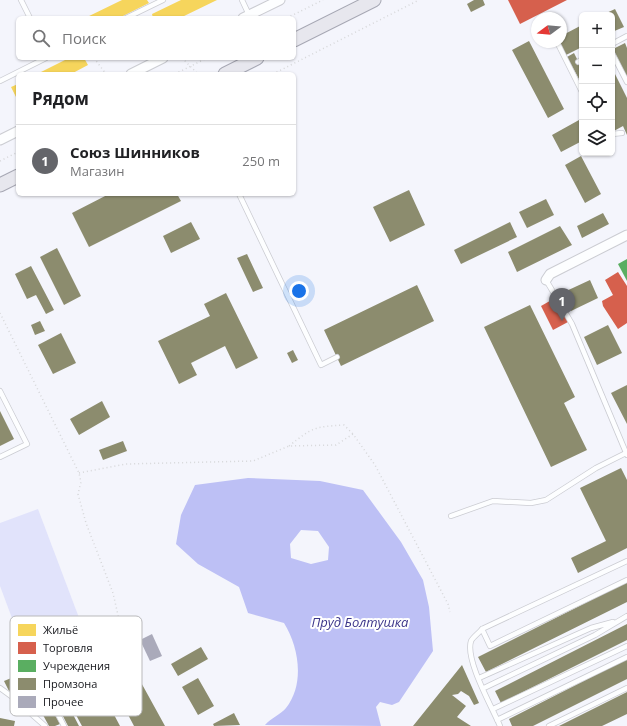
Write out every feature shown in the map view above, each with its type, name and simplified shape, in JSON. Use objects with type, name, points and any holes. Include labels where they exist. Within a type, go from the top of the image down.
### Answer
[{"type":"main road","points":[[296,39],[374,0]]},
{"type":"main road","points":[[228,72],[253,60]]},
{"type":"main road","points":[[0,185],[16,177]]},
{"type":"street","points":[[248,16],[280,0]]},
{"type":"street","points":[[135,72],[159,60]]},
{"type":"street","points":[[0,140],[16,132]]},
{"type":"street","points":[[546,280],[550,274],[627,235]]},
{"type":"lane","points":[[21,0],[29,16]]},
{"type":"lane","points":[[130,16],[163,0]]},
{"type":"lane","points":[[242,0],[246,16]]},
{"type":"lane","points":[[615,42],[627,36]]},
{"type":"lane","points":[[560,48],[579,82]]},
{"type":"lane","points":[[615,59],[627,82]]},
{"type":"lane","points":[[18,72],[42,60]]},
{"type":"lane","points":[[0,81],[16,73]]},
{"type":"lane","points":[[615,134],[622,133]]},
{"type":"lane","points":[[240,196],[321,365],[337,357]]},
{"type":"lane","points":[[450,516],[493,501],[531,503],[546,500],[596,468],[627,454],[572,324],[546,280]]},
{"type":"lane","points":[[0,391],[27,444],[0,458]]},
{"type":"lane","points":[[500,726],[479,678],[470,652],[472,640],[482,629],[627,561]]},
{"type":"lane","points":[[482,629],[490,646],[627,580]]},
{"type":"lane","points":[[484,688],[595,635],[627,616]]},
{"type":"lane","points":[[479,678],[591,628],[619,620]]},
{"type":"lane","points":[[493,710],[627,646]]},
{"type":"lane","points":[[497,720],[627,657]]},
{"type":"lane","points":[[0,688],[10,695]]},
{"type":"lane","points":[[550,726],[627,688]]},
{"type":"lane","points":[[34,716],[46,726]]},
{"type":"lane","points":[[59,716],[64,726]]},
{"type":"path","points":[[291,16],[323,0]]},
{"type":"path","points":[[277,72],[419,0]]},
{"type":"path","points":[[96,60],[104,72]]},
{"type":"path","points":[[184,60],[196,72]]},
{"type":"path","points":[[178,72],[203,60]]},
{"type":"path","points":[[0,161],[16,153]]},
{"type":"path","points":[[0,313],[79,472],[81,482],[78,494],[86,523],[113,594],[118,616]]},
{"type":"path","points":[[79,472],[126,464],[253,461],[289,446],[310,430],[320,427],[344,425],[353,434],[382,477],[448,604],[450,612]]},
{"type":"path","points":[[289,446],[336,445],[353,434]]},
{"type":"shaded area","points":[[38,509],[78,616],[11,616],[0,586],[0,523]]},
{"type":"water","name":"Пруд Болтушка","points":[[248,478],[320,481],[363,490],[401,542],[423,580],[429,607],[433,651],[399,702],[392,705],[380,702],[376,707],[381,726],[265,725],[286,708],[296,688],[298,666],[293,643],[284,623],[248,613],[239,587],[198,564],[176,544],[181,515],[195,485]],"holes":[[[301,530],[318,531],[329,547],[328,560],[311,564],[291,558],[290,544]]]},
{"type":"building: Жильё","points":[[122,0],[147,0],[149,3],[123,16],[89,16]]},
{"type":"building: Жильё","points":[[181,0],[217,0],[184,16],[152,16],[152,14]]},
{"type":"building: Жильё","points":[[65,60],[85,60],[88,65],[75,72],[41,72]]},
{"type":"building: Жильё","points":[[16,85],[16,97],[11,87]]},
{"type":"building: Торговля","points":[[508,0],[567,0],[544,12],[531,12],[531,18],[520,24]]},
{"type":"building: Торговля","points":[[618,272],[627,286],[627,323],[618,329],[603,306],[602,301],[613,295],[605,280]]},
{"type":"building: Торговля","points":[[555,298],[568,322],[553,330],[541,306]]},
{"type":"building: Учреждения","points":[[627,259],[627,281],[618,264]]},
{"type":"building: Промзона","points":[[474,0],[483,0],[485,5],[471,12],[467,4]]},
{"type":"building: Промзона","points":[[615,9],[624,27],[615,31],[615,12],[608,12]]},
{"type":"building: Промзона","points":[[579,27],[579,48],[566,55],[563,48],[567,48],[567,33]]},
{"type":"building: Промзона","points":[[529,41],[531,48],[533,48],[564,109],[548,118],[512,50]]},
{"type":"building: Промзона","points":[[625,43],[627,48],[627,77],[615,53],[615,48]]},
{"type":"building: Промзона","points":[[574,53],[579,63],[579,79],[567,57]]},
{"type":"building: Промзона","points":[[615,74],[627,98],[627,135],[623,126],[615,130]]},
{"type":"building: Промзона","points":[[579,120],[579,143],[561,152],[552,135]]},
{"type":"building: Промзона","points":[[581,156],[601,194],[585,203],[565,165]]},
{"type":"building: Промзона","points":[[409,190],[425,225],[390,242],[373,207]]},
{"type":"building: Промзона","points":[[105,196],[178,196],[181,201],[89,247],[72,213]]},
{"type":"building: Промзона","points":[[546,199],[554,215],[527,228],[519,212]]},
{"type":"building: Промзона","points":[[603,213],[609,224],[582,238],[577,226]]},
{"type":"building: Промзона","points":[[191,222],[200,239],[171,253],[163,236]]},
{"type":"building: Промзона","points":[[510,222],[517,237],[461,264],[454,250]]},
{"type":"building: Промзона","points":[[560,226],[572,245],[517,272],[508,252]]},
{"type":"building: Промзона","points":[[57,248],[81,296],[64,305],[40,257]]},
{"type":"building: Промзона","points":[[247,254],[263,288],[253,292],[237,258]]},
{"type":"building: Промзона","points":[[31,266],[54,310],[46,314],[36,295],[27,299],[15,274]]},
{"type":"building: Промзона","points":[[590,280],[598,298],[571,311],[562,293]]},
{"type":"building: Промзона","points":[[417,285],[434,321],[341,366],[324,330]]},
{"type":"building: Промзона","points":[[226,293],[258,358],[236,369],[225,346],[191,363],[197,375],[179,384],[158,341],[210,316],[204,304]]},
{"type":"building: Промзона","points":[[530,305],[575,397],[564,403],[587,450],[551,467],[484,327]]},
{"type":"building: Промзона","points":[[40,321],[45,331],[35,335],[31,325]]},
{"type":"building: Промзона","points":[[608,325],[622,353],[597,365],[584,337]]},
{"type":"building: Промзона","points":[[61,333],[76,363],[53,374],[38,345]]},
{"type":"building: Промзона","points":[[293,350],[298,360],[292,363],[287,353]]},
{"type":"building: Промзона","points":[[627,385],[627,424],[611,393]]},
{"type":"building: Промзона","points":[[102,401],[110,417],[79,435],[70,419]]},
{"type":"building: Промзона","points":[[0,411],[14,439],[0,446]]},
{"type":"building: Промзона","points":[[123,441],[127,451],[103,460],[99,450]]},
{"type":"building: Промзона","points":[[621,468],[627,480],[627,548],[578,573],[571,558],[606,541],[580,488]]},
{"type":"building: Промзона","points":[[627,582],[627,602],[486,672],[478,657]]},
{"type":"building: Промзона","points":[[627,624],[627,640],[501,703],[495,691]]},
{"type":"building: Промзона","points":[[201,647],[208,659],[178,676],[171,664]]},
{"type":"building: Промзона","points":[[627,659],[627,679],[533,726],[512,726],[509,719]]},
{"type":"building: Промзона","points":[[462,665],[479,703],[474,705],[469,696],[461,691],[458,694],[452,695],[466,706],[457,717],[471,726],[413,726]]},
{"type":"building: Промзона","points":[[198,678],[214,706],[198,715],[182,687]]},
{"type":"building: Промзона","points":[[10,679],[10,690],[9,691],[4,681]]},
{"type":"building: Промзона","points":[[142,684],[165,726],[134,726],[129,716],[142,716]]},
{"type":"building: Промзона","points":[[627,692],[627,714],[602,726],[559,726]]},
{"type":"building: Промзона","points":[[234,713],[240,725],[214,726],[213,724]]},
{"type":"building: Промзона","points":[[44,716],[56,716],[60,724],[49,726]]},
{"type":"building: Промзона","points":[[63,716],[74,716],[79,726],[68,726]]},
{"type":"building: Промзона","points":[[77,716],[115,716],[120,726],[82,726]]},
{"type":"building: Промзона","points":[[0,718],[15,721],[14,726],[0,726]]},
{"type":"building: Прочее","points":[[152,634],[162,656],[150,661],[142,644],[142,639]]},
{"type":"place","name":"Союз Шинников","points":[[562,321]]}]
